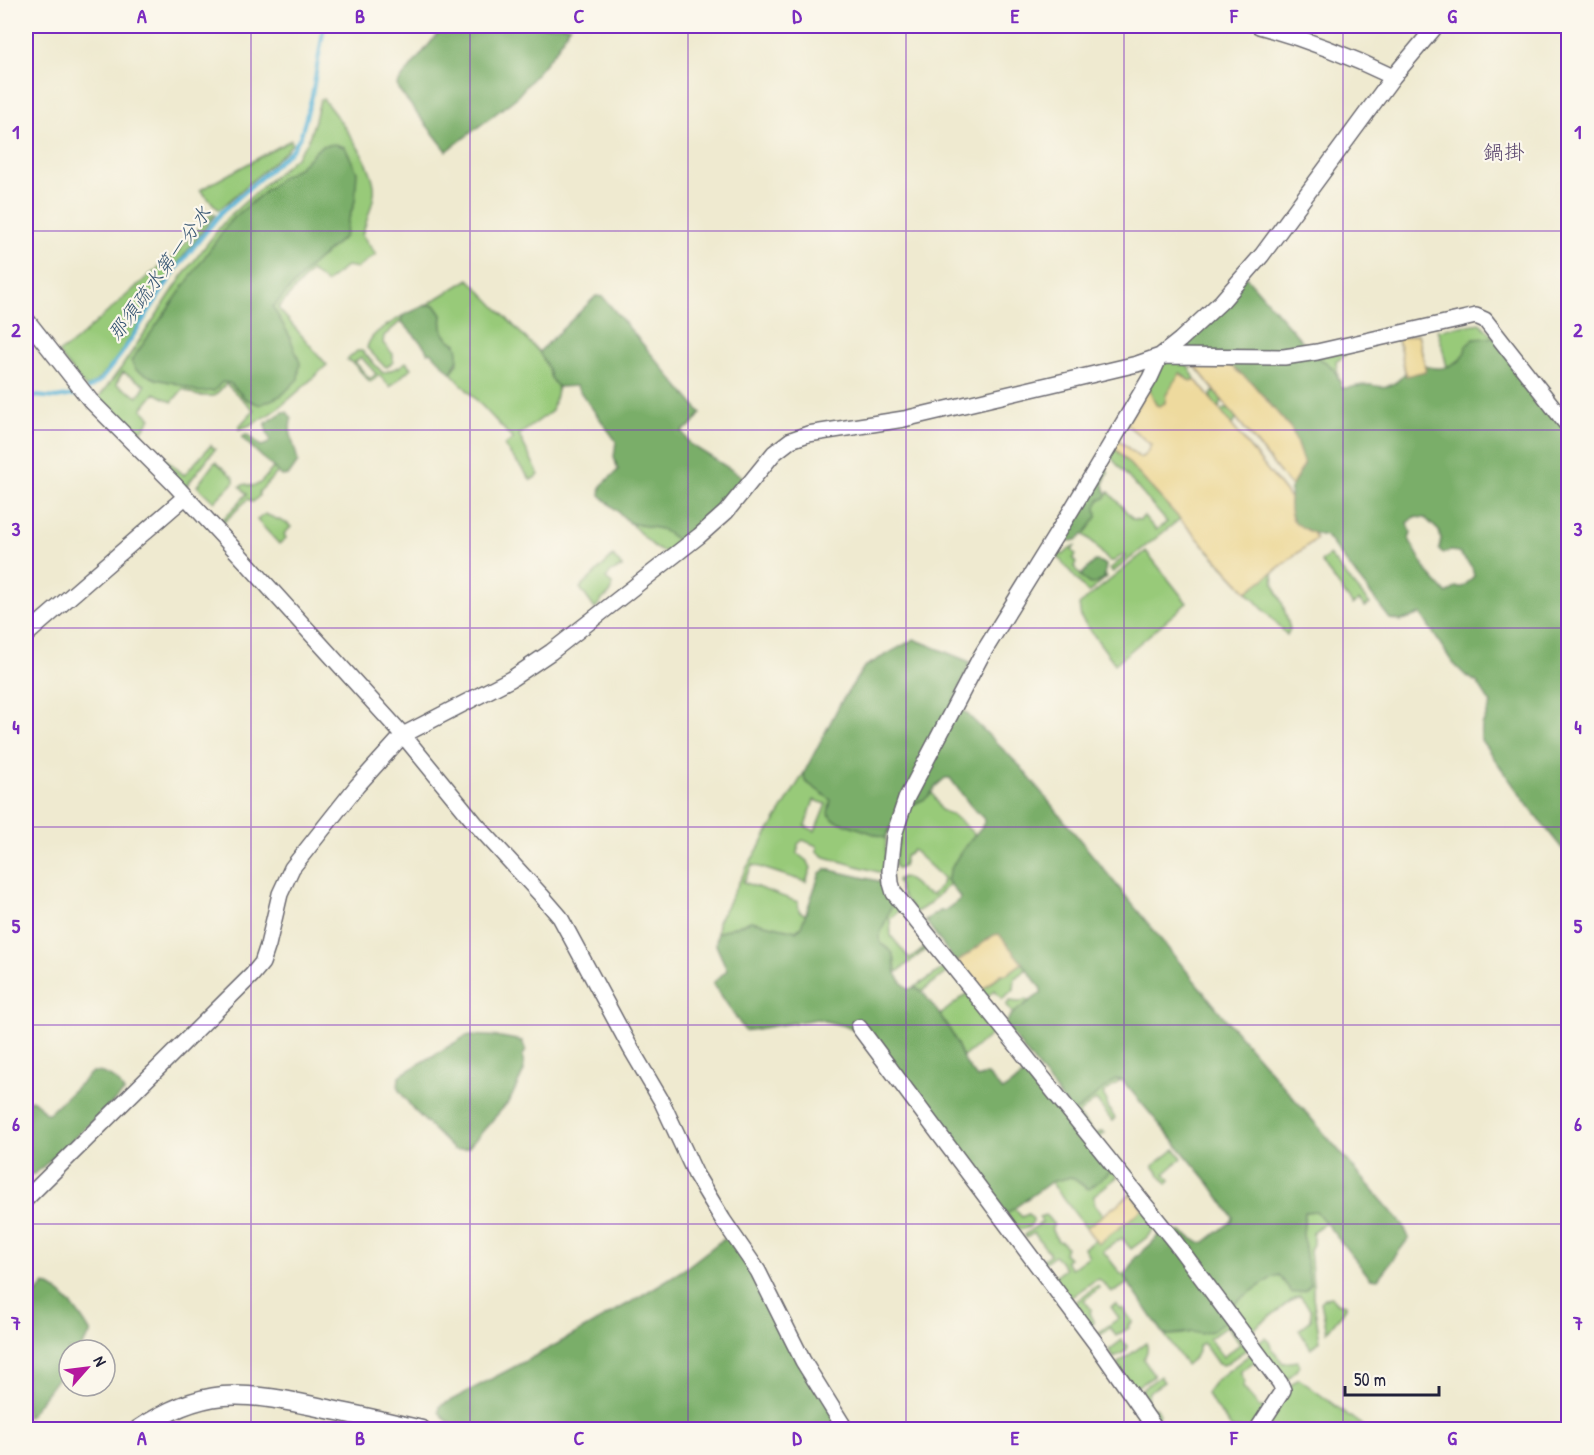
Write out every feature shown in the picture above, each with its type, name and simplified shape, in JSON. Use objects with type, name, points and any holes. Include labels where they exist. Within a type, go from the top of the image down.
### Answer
[{"type":"street","points":[[1259,26],[1294,36],[1358,60],[1394,77]]},
{"type":"street","points":[[26,1199],[262,963],[280,894],[292,868],[357,786],[403,735],[511,679],[551,652],[708,528],[726,512],[774,453],[791,440],[808,434],[904,418],[1137,364],[1160,356],[1222,301],[1262,255],[1394,77],[1437,26]]},
{"type":"street","points":[[1160,356],[1284,357],[1317,352],[1476,316],[1485,320],[1569,426]]},
{"type":"street","points":[[26,319],[90,400],[174,484],[247,563],[403,735],[476,823],[560,917],[631,1049],[662,1100],[696,1175],[758,1271],[803,1361],[846,1430]]},
{"type":"street","points":[[1160,356],[1150,378],[1072,509],[981,656],[906,799],[894,835],[891,883],[894,893],[1175,1242],[1281,1383],[1283,1390],[1257,1430]]},
{"type":"street","points":[[26,635],[184,497]]},
{"type":"street","points":[[859,1027],[1097,1345],[1156,1430]]},
{"type":"street","points":[[138,1430],[159,1415],[195,1402],[223,1396],[292,1401],[422,1430]]},
{"type":"green space","points":[[444,26],[570,26],[556,50],[516,98],[447,151],[398,89],[397,84]]},
{"type":"green space","points":[[323,99],[347,131],[370,171],[374,183],[374,194],[362,235],[376,254],[357,268],[347,266],[326,283],[311,271],[278,308],[327,365],[286,402],[263,418],[239,429],[254,410],[226,384],[214,396],[198,396],[183,389],[172,402],[155,393],[142,409],[151,418],[139,435],[184,475],[211,445],[215,449],[184,489],[97,400],[184,274],[227,218],[297,156],[308,141],[320,100]],"holes":[[[321,146],[355,201],[345,236],[311,266],[273,307],[289,335],[246,399],[230,383],[222,382],[199,392],[156,379],[230,221],[282,177],[300,167]],[[123,372],[145,385],[138,397],[116,384]]]},
{"type":"green space","points":[[291,140],[292,144],[286,151],[219,210],[200,190]]},
{"type":"green space","points":[[335,144],[345,147],[357,172],[355,201],[345,236],[311,266],[273,307],[289,335],[300,363],[298,379],[282,395],[260,405],[246,399],[230,383],[222,382],[214,391],[199,392],[156,379],[136,370],[131,361],[230,221],[282,177],[300,167],[321,146]]},
{"type":"green space","points":[[212,213],[215,215],[168,278],[120,354],[97,380],[86,388],[58,353],[73,343],[173,257]]},
{"type":"green space","points":[[1246,277],[1316,357],[1333,369],[1342,388],[1365,385],[1387,386],[1396,382],[1416,366],[1439,368],[1448,366],[1462,358],[1466,346],[1474,339],[1494,337],[1568,430],[1568,856],[1481,740],[1482,726],[1491,704],[1477,682],[1466,676],[1452,662],[1421,614],[1400,621],[1390,619],[1326,536],[1296,525],[1289,511],[1291,487],[1304,465],[1292,430],[1251,382],[1177,354],[1198,317]],"holes":[[[1414,517],[1425,518],[1439,531],[1441,539],[1439,549],[1443,553],[1458,552],[1472,567],[1474,576],[1463,587],[1456,587],[1447,594],[1428,573],[1409,539],[1411,532],[1407,523]]]},
{"type":"green space","points":[[469,279],[539,352],[549,370],[551,379],[558,387],[552,411],[519,435],[539,475],[531,480],[504,446],[513,439],[451,373],[458,363],[456,344],[443,332],[442,315],[435,305],[426,305]]},
{"type":"green space","points":[[596,296],[603,297],[701,413],[692,425],[682,431],[690,444],[743,477],[744,482],[724,508],[686,540],[679,541],[661,529],[630,523],[600,495],[601,486],[618,470],[614,457],[616,441],[576,386],[558,387],[551,379],[549,370],[539,352]]},
{"type":"green space","points":[[426,305],[435,305],[442,315],[443,332],[456,344],[457,362],[451,373],[431,352],[428,353],[402,322],[402,316]]},
{"type":"green space","points":[[402,316],[402,322],[384,336],[383,343],[393,354],[393,362],[387,367],[367,348],[376,333]]},
{"type":"green space","points":[[1480,323],[1494,337],[1447,367],[1438,330]]},
{"type":"green space","points":[[357,351],[362,351],[383,373],[406,362],[411,368],[390,387],[379,375],[370,382],[352,362],[347,360]],"holes":[[[361,357],[376,374],[370,379],[355,362]]]},
{"type":"green space","points":[[1343,352],[1345,355],[1336,362],[1338,374],[1316,357]]},
{"type":"green space","points":[[1180,360],[1189,367],[1195,379],[1188,380],[1181,373],[1165,403],[1159,407],[1149,388],[1163,361]]},
{"type":"green space","points":[[1213,392],[1223,397],[1219,409],[1221,411],[1231,410],[1237,417],[1234,423],[1228,426],[1211,412]]},
{"type":"green space","points":[[283,412],[287,412],[292,418],[290,428],[298,462],[289,475],[282,476],[242,438],[248,435],[261,446],[267,444],[270,441],[266,423]]},
{"type":"green space","points":[[1113,446],[1180,519],[1113,572],[1110,569],[1125,556],[1123,554],[1114,561],[1109,561],[1084,535],[1097,517],[1096,507],[1099,500],[1105,498],[1109,492],[1133,519],[1140,520],[1144,516],[1156,530],[1167,522],[1108,454]]},
{"type":"green space","points":[[216,462],[234,478],[234,482],[214,502],[197,486]]},
{"type":"green space","points":[[1102,465],[1108,473],[1104,484],[1107,494],[1105,498],[1099,500],[1096,507],[1097,517],[1077,540],[1066,540],[1059,536]]},
{"type":"green space","points":[[273,468],[278,472],[259,492],[259,496],[253,502],[248,499],[219,527],[213,519],[215,515],[222,520],[247,494],[240,486],[258,484]]},
{"type":"green space","points":[[265,514],[291,527],[284,534],[286,538],[279,544],[257,520]]},
{"type":"green space","points":[[630,523],[661,529],[679,541],[686,540],[676,548],[664,552]]},
{"type":"green space","points":[[1213,535],[1279,567],[1273,573],[1274,585],[1290,629],[1287,635],[1208,550]]},
{"type":"green space","points":[[1075,546],[1072,550],[1076,555],[1073,559],[1076,563],[1074,566],[1083,579],[1104,574],[1107,577],[1088,593],[1053,551],[1054,548],[1063,555]]},
{"type":"green space","points":[[1146,551],[1187,603],[1115,664],[1081,618],[1079,605]]},
{"type":"green space","points":[[1329,555],[1370,604],[1365,607],[1359,600],[1353,605],[1321,562]]},
{"type":"green space","points":[[613,556],[622,567],[611,572],[606,579],[612,584],[611,591],[595,609],[580,588]]},
{"type":"green space","points":[[1095,561],[1106,565],[1104,578],[1091,584],[1086,582],[1081,575]]},
{"type":"green space","points":[[914,639],[970,662],[954,701],[1020,766],[1228,1022],[1403,1225],[1409,1238],[1378,1279],[1370,1278],[1316,1211],[1305,1212],[1303,1234],[1310,1285],[1305,1291],[1292,1293],[1279,1275],[1230,1306],[1226,1321],[1212,1331],[1200,1334],[1193,1332],[1164,1334],[1124,1275],[1135,1258],[1160,1233],[1181,1232],[1200,1243],[1205,1242],[1232,1221],[1233,1217],[1210,1184],[1122,1080],[1116,1079],[1079,1109],[1072,1112],[1005,1025],[1010,1016],[1041,993],[1041,989],[999,935],[994,935],[956,963],[925,920],[944,911],[959,900],[960,897],[947,880],[960,853],[985,820],[970,805],[950,778],[945,778],[930,795],[895,817],[886,838],[834,820],[828,813],[831,800],[805,781],[804,773],[840,704],[864,667]]},
{"type":"green space","points":[[804,773],[805,781],[886,838],[885,874],[825,857],[817,852],[817,846],[803,840],[798,844],[798,854],[808,862],[811,868],[806,882],[753,865],[743,882],[798,902],[799,911],[806,915],[801,927],[796,931],[751,921],[717,933],[718,922],[747,867]],"holes":[[[814,800],[826,804],[815,831],[805,826]]]},
{"type":"green space","points":[[932,792],[941,810],[955,817],[975,835],[947,880],[950,884],[929,904],[915,912],[902,895],[897,880],[902,877],[932,895],[942,884],[943,878],[913,850],[905,857],[903,867],[898,869],[895,866],[896,851],[908,808]]},
{"type":"green space","points":[[826,869],[887,883],[894,899],[879,937],[881,944],[893,953],[896,973],[900,979],[908,989],[916,988],[922,991],[953,1035],[964,1061],[977,1078],[988,1075],[1002,1090],[1031,1071],[1111,1168],[1109,1173],[1089,1189],[1071,1177],[1051,1182],[1006,1214],[868,1032],[817,1019],[745,1031],[713,983],[727,970],[716,945],[717,933],[751,921],[796,931],[801,927],[820,873]]},
{"type":"green space","points":[[894,899],[902,908],[890,919],[891,936],[910,959],[931,943],[933,944],[896,973],[894,955],[881,944],[879,937]]},
{"type":"green space","points":[[1022,963],[1027,969],[1015,978],[1014,989],[1002,999],[995,990],[983,999],[979,992],[1002,974],[1007,974]]},
{"type":"green space","points":[[947,966],[951,969],[922,991],[916,988],[911,989],[925,981]]},
{"type":"green space","points":[[969,992],[998,1029],[963,1057],[940,1015]]},
{"type":"green space","points":[[1026,999],[1029,1001],[1013,1014],[1006,1005],[1010,1001],[1019,1002]]},
{"type":"green space","points":[[471,1035],[522,1041],[526,1051],[523,1055],[524,1071],[510,1100],[468,1148],[457,1150],[453,1149],[413,1109],[398,1089],[399,1076]]},
{"type":"green space","points":[[92,1072],[111,1077],[124,1092],[35,1174],[27,1174],[26,1105],[30,1100],[35,1101],[45,1113],[49,1113]]},
{"type":"green space","points":[[1116,1079],[1120,1081],[1103,1094],[1115,1118],[1112,1121],[1096,1100],[1078,1114],[1095,1135],[1102,1131],[1105,1133],[1096,1140],[1072,1112],[1079,1109]]},
{"type":"green space","points":[[1175,1149],[1182,1158],[1165,1173],[1170,1180],[1167,1184],[1153,1166]]},
{"type":"green space","points":[[1111,1168],[1117,1177],[1094,1195],[1094,1204],[1103,1215],[1086,1228],[1051,1182],[1071,1177],[1086,1188]]},
{"type":"green space","points":[[1014,1208],[1022,1217],[1028,1214],[1033,1219],[1029,1227],[1020,1230],[1006,1214]]},
{"type":"green space","points":[[1143,1209],[1157,1226],[1146,1238],[1131,1249],[1122,1238],[1103,1251],[1128,1283],[1112,1292],[1099,1279],[1067,1300],[1052,1278],[1065,1269],[1055,1255],[1042,1264],[1041,1261],[1050,1254],[1034,1233],[1026,1238],[1024,1235],[1042,1222],[1039,1217],[1046,1215],[1054,1225],[1052,1231],[1058,1241],[1066,1247],[1064,1253],[1069,1258],[1065,1261],[1071,1269],[1089,1256],[1084,1248],[1095,1240],[1098,1244]]},
{"type":"green space","points":[[1316,1211],[1327,1222],[1313,1231],[1313,1244],[1310,1250],[1313,1297],[1320,1341],[1311,1349],[1299,1330],[1311,1320],[1311,1310],[1300,1296],[1248,1333],[1230,1306],[1279,1275],[1310,1285],[1303,1234],[1305,1212]]},
{"type":"green space","points":[[733,1238],[844,1429],[474,1430],[447,1421],[439,1412],[440,1406],[631,1302],[683,1270],[722,1240]]},
{"type":"green space","points":[[45,1284],[52,1287],[77,1312],[91,1333],[87,1338],[57,1338],[57,1379],[30,1415],[26,1417],[26,1305]]},
{"type":"green space","points":[[1098,1286],[1099,1288],[1084,1300],[1091,1309],[1090,1315],[1094,1323],[1089,1326],[1073,1304]]},
{"type":"green space","points":[[1331,1297],[1337,1303],[1346,1305],[1346,1308],[1327,1332],[1321,1302]]},
{"type":"green space","points":[[1116,1304],[1133,1322],[1128,1325],[1129,1328],[1116,1336],[1110,1328],[1100,1335],[1098,1333],[1119,1318],[1111,1307]]},
{"type":"green space","points":[[1226,1321],[1247,1349],[1224,1365],[1218,1364],[1203,1343],[1198,1346],[1195,1357],[1186,1365],[1164,1334],[1187,1333]],"holes":[[[1227,1326],[1240,1344],[1223,1357],[1209,1339]]]},
{"type":"green space","points":[[1265,1338],[1283,1363],[1298,1361],[1300,1366],[1287,1380],[1257,1344]]},
{"type":"green space","points":[[1122,1340],[1127,1346],[1126,1351],[1114,1358],[1109,1350]]},
{"type":"green space","points":[[1146,1343],[1147,1351],[1143,1359],[1153,1373],[1153,1377],[1132,1387],[1117,1364]]},
{"type":"green space","points":[[1249,1355],[1254,1355],[1255,1361],[1241,1371],[1245,1382],[1243,1387],[1259,1407],[1266,1410],[1252,1429],[1232,1429],[1206,1393],[1215,1381]]},
{"type":"green space","points":[[1160,1376],[1164,1382],[1149,1392],[1147,1400],[1160,1414],[1154,1419],[1139,1398],[1144,1394],[1141,1390]]},
{"type":"green space","points":[[1299,1379],[1367,1429],[1261,1430],[1283,1394]]},
{"type":"sand","points":[[1418,334],[1426,371],[1406,376],[1398,339]]},
{"type":"sand","points":[[1191,361],[1227,363],[1251,382],[1292,430],[1304,465],[1291,487]]},
{"type":"sand","points":[[1180,373],[1188,380],[1195,379],[1290,498],[1291,516],[1297,524],[1313,533],[1316,539],[1247,592],[1113,446],[1117,439],[1140,458],[1146,454],[1151,445],[1126,424],[1149,388],[1156,405],[1165,403],[1166,395]]},
{"type":"sand","points":[[999,934],[1022,963],[1007,974],[1001,974],[979,992],[956,963],[994,935]]},
{"type":"sand","points":[[1131,1194],[1143,1209],[1098,1244],[1086,1228]]},
{"type":"waterway","name":"那須疏水第一分水","points":[[88,389],[101,380],[122,353],[177,268],[221,213],[293,149],[301,135],[312,96],[324,26]]},
{"type":"waterway","name":"那須疏水第一分水","points":[[26,401],[36,396],[56,398],[79,394]]},
{"type":"district","name":"鍋掛","points":[[1504,151]]}]
